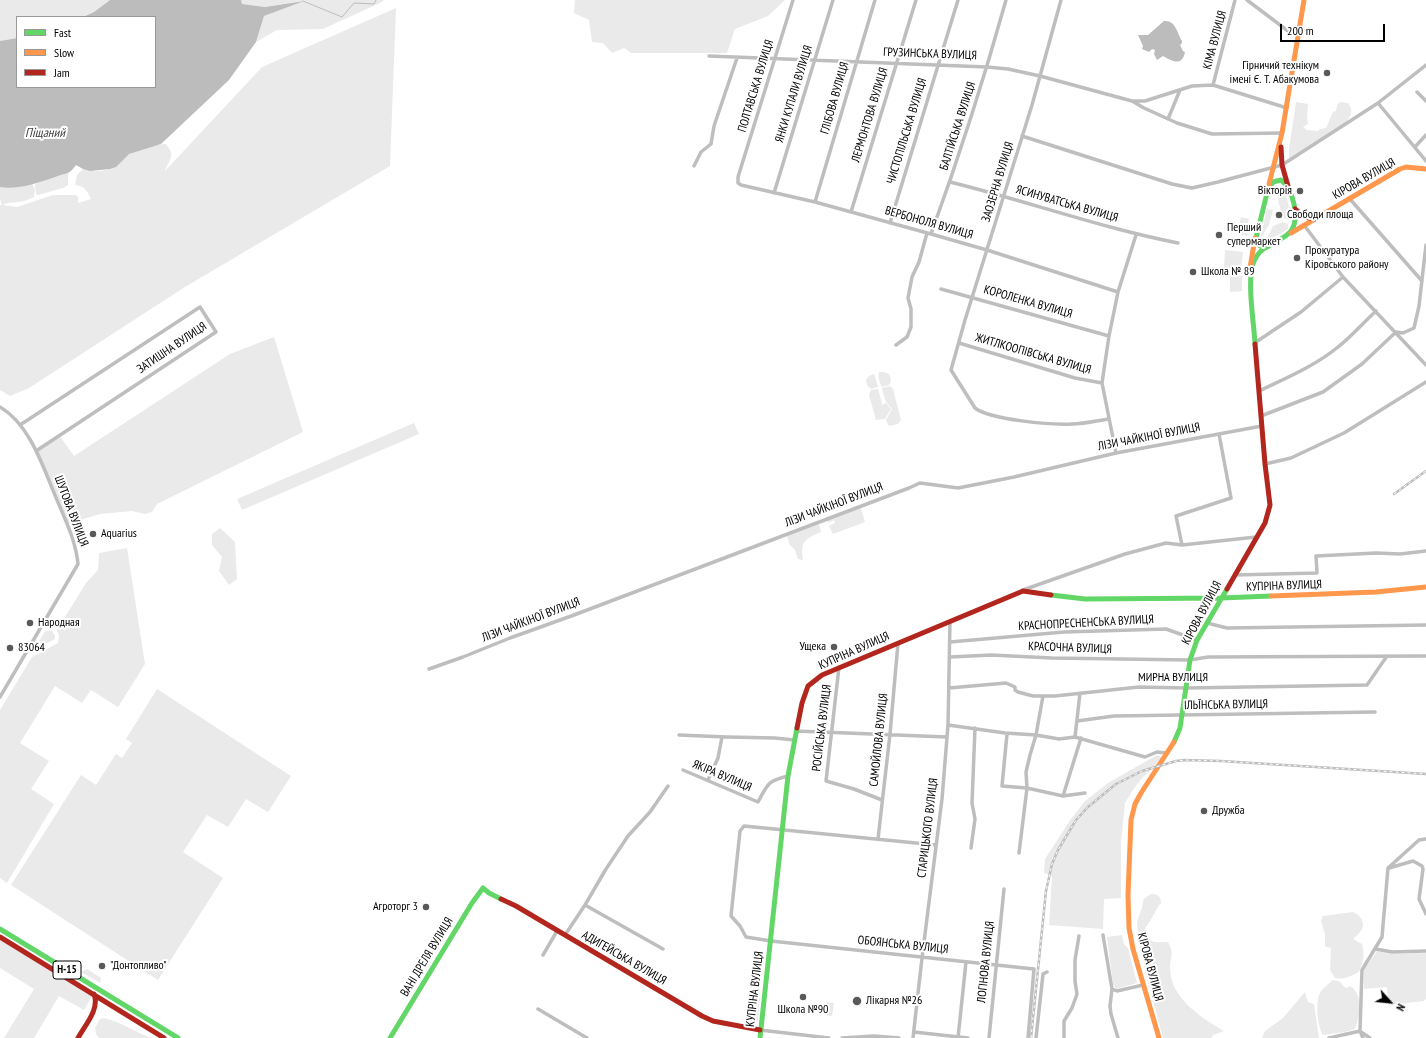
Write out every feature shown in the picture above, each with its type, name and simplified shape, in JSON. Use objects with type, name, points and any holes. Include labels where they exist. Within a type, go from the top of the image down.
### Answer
[{"type":"main road","points":[[1250,279],[1250,263],[1287,108],[1304,0]]},
{"type":"main road","points":[[1280,142],[1282,165],[1295,208],[1296,223],[1287,235]]},
{"type":"main road","name":"КІРОВА ВУЛИЦЯ","points":[[1158,1038],[1133,949],[1129,928],[1128,895],[1131,820],[1135,804],[1167,753],[1180,728],[1190,660],[1197,640],[1265,523],[1270,505],[1265,464],[1250,279],[1253,264],[1259,253],[1269,246],[1349,198],[1403,168],[1426,169]]},
{"type":"main road","points":[[1268,189],[1272,182],[1278,180],[1283,181],[1289,188]]},
{"type":"main road","points":[[1295,208],[1303,216],[1315,219]]},
{"type":"main road","points":[[1256,238],[1260,246],[1264,248],[1269,246]]},
{"type":"main road","name":"КУПРІНА ВУЛИЦЯ","points":[[760,1038],[788,776],[794,740],[802,703],[808,686],[822,674],[1022,591],[1085,599],[1221,598],[1376,592],[1426,587]]},
{"type":"main road","name":"АДИГЕЙСЬКА ВУЛИЦЯ","points":[[483,888],[489,894],[516,906],[713,1021],[760,1030]]},
{"type":"main road","name":"ВАНІ ДРЕЛЯ ВУЛИЦЯ","points":[[390,1038],[472,903],[483,888]]},
{"type":"main road","name":"Н-15","points":[[0,928],[178,1038]]},
{"type":"main road","name":"Н-15","points":[[0,936],[164,1038]]},
{"type":"main road","points":[[78,1038],[96,1006],[94,994]]},
{"type":"main road","points":[[96,1006],[103,1002],[107,1003]]},
{"type":"main road","points":[[131,1018],[135,1011]]},
{"type":"street","name":"ПОЛТАВСЬКА ВУЛИЦЯ","points":[[738,177],[793,0]]},
{"type":"street","name":"ЯНКИ КУПАЛИ ВУЛИЦЯ","points":[[774,193],[833,0]]},
{"type":"street","name":"ГЛІБОВА ВУЛИЦЯ","points":[[815,202],[874,0]]},
{"type":"street","name":"ЛЕРМОНТОВА ВУЛИЦЯ","points":[[851,212],[916,0]]},
{"type":"street","name":"ЧИСТОПІЛЬСЬКА ВУЛИЦЯ","points":[[890,223],[958,0]]},
{"type":"street","name":"БАЛТІЙСЬКА ВУЛИЦЯ","points":[[896,345],[907,337],[911,327],[911,310],[908,298],[912,277],[950,182],[987,67],[1006,0]]},
{"type":"street","name":"ЗАОЗЕРНА ВУЛИЦЯ","points":[[1061,0],[996,223],[972,297],[952,370],[975,408],[992,416],[1031,422],[1071,424],[1108,419]]},
{"type":"street","name":"КІМА ВУЛИЦЯ","points":[[1213,85],[1236,0]]},
{"type":"street","points":[[1247,0],[1288,31]]},
{"type":"street","name":"ГРУЗИНСЬКА ВУЛИЦЯ","points":[[710,56],[814,61],[938,64],[1014,70],[1132,101],[1143,108],[1177,123],[1212,134],[1282,133]]},
{"type":"street","points":[[694,166],[701,152],[710,144],[714,126],[736,58]]},
{"type":"street","points":[[1022,136],[1172,184],[1192,188],[1282,165],[1378,103],[1426,65]]},
{"type":"street","points":[[1132,101],[1145,101],[1192,86],[1213,85],[1287,108]]},
{"type":"street","points":[[1168,119],[1180,90]]},
{"type":"street","points":[[1417,92],[1426,101]]},
{"type":"street","points":[[1143,108],[1145,101]]},
{"type":"street","points":[[1378,103],[1426,161]]},
{"type":"street","name":"ГРУЗИНСЬКА ВУЛИЦЯ","points":[[1143,108],[1177,123]]},
{"type":"street","points":[[1415,147],[1426,135]]},
{"type":"street","name":"ВЕРБОНОЛЯ ВУЛИЦЯ","points":[[738,177],[738,183],[740,185],[815,202],[987,250],[1118,292]]},
{"type":"street","name":"ЯСИНУВАТСЬКА ВУЛИЦЯ","points":[[950,182],[1136,235],[1178,244]]},
{"type":"street","points":[[1349,198],[1422,281]]},
{"type":"street","points":[[1304,225],[1343,277],[1426,365]]},
{"type":"street","points":[[1116,453],[1102,383],[1109,336],[1118,292],[1136,235]]},
{"type":"street","points":[[1396,332],[1403,334],[1414,328],[1418,316],[1426,246]]},
{"type":"street","points":[[1256,342],[1301,312],[1343,277]]},
{"type":"street","name":"КОРОЛЕНКА ВУЛИЦЯ","points":[[941,289],[1109,336]]},
{"type":"street","name":"ЗАТИШНА ВУЛИЦЯ","points":[[20,425],[200,307],[216,332],[36,451]]},
{"type":"street","points":[[1259,391],[1320,360],[1338,347],[1376,311]]},
{"type":"street","points":[[1261,416],[1323,392],[1362,364],[1396,332]]},
{"type":"street","name":"ЖИТЛКООПІВСЬКА ВУЛИЦЯ","points":[[959,343],[1075,378],[1102,383]]},
{"type":"street","points":[[1265,464],[1291,458],[1344,433],[1426,382]]},
{"type":"street","name":"ШУТОВА ВУЛИЦЯ","points":[[0,407],[20,425],[36,451],[71,533],[77,554],[78,564],[0,697]]},
{"type":"street","name":"ЛІЗИ ЧАЙКІНОЇ ВУЛИЦЯ","points":[[429,669],[909,488],[920,482],[958,488],[1014,477],[1116,453],[1262,426]]},
{"type":"street","points":[[1182,545],[1176,516],[1231,498],[1219,434]]},
{"type":"street","name":"КУПРІНА ВУЛИЦЯ","points":[[1022,591],[1125,554],[1166,543],[1182,545],[1256,538]]},
{"type":"street","name":"КУПРІНА ВУЛИЦЯ","points":[[1235,575],[1317,573],[1316,556],[1376,553],[1400,554],[1426,551]]},
{"type":"street","name":"СТАРИЦЬКОГО ВУЛИЦЯ","points":[[914,1038],[922,958],[942,799],[948,725],[950,620]]},
{"type":"street","points":[[1207,623],[1227,628],[1426,625]]},
{"type":"street","name":"КРАСНОПРЕСНЕНСЬКА ВУЛИЦЯ","points":[[950,642],[1064,632],[1166,630],[1197,640]]},
{"type":"street","name":"САМОЙЛОВА ВУЛИЦЯ","points":[[878,839],[890,734],[898,643]]},
{"type":"street","name":"КРАСОЧНА ВУЛИЦЯ","points":[[950,657],[991,655],[1052,658],[1190,660]]},
{"type":"street","name":"МИРНА ВУЛИЦЯ","points":[[949,688],[1006,683],[1015,687],[1015,690],[1018,692],[1033,696],[1055,696],[1139,687],[1186,688],[1367,685],[1388,656]]},
{"type":"street","points":[[1190,660],[1208,657],[1426,656]]},
{"type":"street","name":"РОСІЙСЬКА ВУЛИЦЯ","points":[[839,667],[826,781],[854,789],[882,800]]},
{"type":"street","points":[[1075,737],[1080,693]]},
{"type":"street","points":[[1019,853],[1027,788],[1026,772],[1036,735],[1043,696]]},
{"type":"street","name":"ІЛЬЇНСЬКА ВУЛИЦЯ","points":[[1077,721],[1114,716],[1375,712]]},
{"type":"street","points":[[948,725],[1007,734],[1036,735],[1059,739],[1075,737],[1082,738],[1145,757],[1157,752],[1167,753]]},
{"type":"street","points":[[972,848],[975,819],[972,803],[975,728]]},
{"type":"street","points":[[796,731],[947,737]]},
{"type":"street","points":[[1007,734],[1002,786],[1027,788],[1063,796],[1085,793]]},
{"type":"street","points":[[679,735],[794,740]]},
{"type":"street","points":[[708,780],[718,758],[722,737]]},
{"type":"street","points":[[1063,796],[1082,738]]},
{"type":"street","name":"ЯКІРА ВУЛИЦЯ","points":[[683,770],[758,802],[768,785],[774,780],[788,776]]},
{"type":"street","points":[[565,935],[628,836],[650,812],[668,786]]},
{"type":"street","name":"КУПРІНА ВУЛИЦЯ","points":[[770,941],[746,937],[740,926],[731,916],[740,831],[744,826],[936,845]]},
{"type":"street","points":[[1363,1038],[1360,1031],[1362,970],[1382,937],[1388,868],[1419,840],[1426,839]]},
{"type":"street","points":[[1388,868],[1413,861],[1422,866],[1423,869],[1419,899],[1426,914]]},
{"type":"street","name":"ЛОГІНОВА ВУЛИЦЯ","points":[[989,1038],[1004,889]]},
{"type":"street","points":[[585,905],[663,949]]},
{"type":"street","points":[[543,955],[557,931]]},
{"type":"street","points":[[1104,935],[1112,990],[1110,1014],[1118,1038]]},
{"type":"street","points":[[1064,1038],[1064,1022],[1072,1008],[1077,994],[1075,981],[1075,960],[1079,936]]},
{"type":"street","name":"ОБОЯНСЬКА ВУЛИЦЯ","points":[[770,941],[1034,969],[1028,1038]]},
{"type":"street","points":[[1376,949],[1392,952],[1426,951]]},
{"type":"street","points":[[958,1037],[966,962]]},
{"type":"street","points":[[1036,1038],[1043,974],[1047,972]]},
{"type":"street","points":[[1112,990],[1117,991],[1143,984]]},
{"type":"street","points":[[538,1009],[588,1038]]},
{"type":"street","points":[[760,1030],[829,1038]]},
{"type":"street","points":[[1330,1038],[1360,1031],[1370,1038]]},
{"type":"street","points":[[914,1032],[968,1038]]},
{"type":"street","points":[[842,1038],[874,1036],[899,1038]]},
{"type":"shaded area","points":[[0,0],[110,0],[94,12],[85,16],[16,16],[16,38],[0,41]]},
{"type":"shaded area","points":[[241,0],[384,0],[323,29],[277,30],[256,42],[264,16],[302,1],[265,7],[242,4]]},
{"type":"shaded area","points":[[575,0],[785,0],[768,16],[735,29],[727,53],[631,53],[624,48],[612,53],[603,43],[592,42],[589,20],[574,13]]},
{"type":"shaded area","points":[[396,8],[390,166],[185,287],[29,388],[10,396],[0,390],[0,205],[2,205],[0,199],[0,187],[17,187],[32,184],[35,189],[34,197],[22,202],[3,205],[17,207],[53,195],[76,195],[78,197],[78,203],[91,199],[85,189],[81,186],[75,185],[77,175],[83,169],[95,171],[112,168],[126,156],[136,151],[162,144],[166,144],[171,152],[171,158],[165,171],[262,67]]},
{"type":"shaded area","points":[[1296,102],[1308,104],[1308,124],[1303,127],[1307,130],[1318,131],[1326,128],[1333,112],[1336,111],[1337,105],[1340,102],[1348,103],[1351,109],[1351,115],[1343,125],[1289,159],[1289,149]]},
{"type":"shaded area","points":[[68,173],[68,185],[63,188],[38,195],[36,194],[35,185],[37,183]]},
{"type":"shaded area","points":[[1283,186],[1292,216],[1289,220],[1284,218],[1278,198],[1280,190]]},
{"type":"shaded area","points":[[1267,209],[1273,210],[1269,225],[1260,239]]},
{"type":"shaded area","points":[[1241,217],[1249,219],[1247,226],[1250,227],[1247,236],[1240,234],[1238,229]]},
{"type":"shaded area","points":[[1283,222],[1288,224],[1288,229],[1266,242],[1273,226]]},
{"type":"shaded area","points":[[1225,250],[1243,252],[1241,271],[1229,271],[1229,269],[1224,268]]},
{"type":"shaded area","points":[[1242,276],[1242,291],[1230,292],[1230,277]]},
{"type":"shaded area","points":[[274,337],[303,432],[157,504],[152,512],[145,514],[132,511],[100,514],[67,524],[36,451],[59,435],[74,456],[230,354]]},
{"type":"shaded area","points":[[879,372],[889,374],[891,381],[889,385],[882,387],[879,380]]},
{"type":"shaded area","points":[[874,374],[878,387],[871,389],[867,385],[866,380],[869,376]]},
{"type":"shaded area","points":[[890,386],[893,389],[901,420],[898,424],[889,426],[886,420],[892,409],[886,402],[882,388]]},
{"type":"shaded area","points":[[878,389],[882,403],[881,405],[886,403],[891,409],[885,419],[876,420],[869,395],[871,390]]},
{"type":"shaded area","points":[[414,423],[419,434],[242,510],[237,499]]},
{"type":"shaded area","points":[[861,508],[865,522],[833,534],[829,526],[835,523],[834,520],[828,523],[827,520]]},
{"type":"shaded area","points":[[819,524],[821,532],[807,539],[802,549],[803,560],[798,559],[795,550],[790,546],[787,536]]},
{"type":"shaded area","points":[[220,528],[235,542],[237,579],[229,585],[219,571],[222,557],[212,545],[212,534]]},
{"type":"shaded area","points":[[127,548],[145,664],[118,707],[91,690],[82,703],[55,686],[20,743],[49,761],[31,789],[54,804],[7,883],[0,878],[0,710],[32,657],[58,643],[59,636],[57,630],[86,583],[98,570],[99,553]]},
{"type":"shaded area","points":[[46,631],[52,631],[55,639],[38,648],[36,646]]},
{"type":"shaded area","points":[[157,689],[291,776],[268,812],[246,799],[228,827],[207,815],[183,852],[223,878],[158,980],[11,885],[81,775],[96,785],[116,754],[122,758],[132,743],[126,739]]},
{"type":"shaded area","points":[[1157,755],[1162,757],[1142,778],[1125,803],[1121,842],[1121,898],[1104,899],[1103,929],[1049,925],[1052,876],[1044,873],[1045,859],[1071,819],[1085,801],[1108,783]]},
{"type":"shaded area","points":[[1151,894],[1158,896],[1161,903],[1145,928],[1147,937],[1152,941],[1168,942],[1172,953],[1170,969],[1176,990],[1189,1006],[1198,1014],[1224,1031],[1213,1035],[1212,1038],[1163,1038],[1144,966],[1138,936],[1137,922],[1143,901]]},
{"type":"shaded area","points":[[1353,912],[1361,918],[1363,923],[1362,929],[1353,939],[1362,944],[1362,965],[1359,972],[1344,978],[1335,978],[1330,970],[1331,948],[1326,947],[1325,945],[1325,934],[1321,921],[1323,916]]},
{"type":"shaded area","points":[[1122,935],[1124,944],[1128,948],[1137,983],[1116,989],[1113,984],[1107,937]]},
{"type":"shaded area","points":[[0,940],[92,996],[84,1010],[59,996],[34,1038],[4,1038],[34,989],[0,968]]},
{"type":"shaded area","points":[[1377,951],[1392,954],[1426,953],[1426,998],[1424,1001],[1388,1005],[1387,987],[1364,989],[1364,970]]},
{"type":"shaded area","points":[[87,969],[101,978],[100,983],[81,972]]},
{"type":"shaded area","points":[[1333,980],[1340,982],[1344,987],[1347,988],[1350,986],[1354,990],[1360,1006],[1358,1018],[1355,1029],[1323,1035],[1318,1019],[1318,1000],[1321,991]]},
{"type":"shaded area","points":[[1305,992],[1308,1002],[1314,1004],[1319,1038],[1262,1038],[1265,1031],[1283,1018]]},
{"type":"shaded area","points":[[754,996],[758,996],[760,998],[758,1020],[752,1027],[748,1026],[745,1015],[747,1007]]},
{"type":"shaded area","points":[[826,1002],[834,1003],[832,1016],[824,1015]]},
{"type":"shaded area","points":[[104,1018],[117,1022],[150,1038],[99,1038],[96,1034],[95,1028],[100,1019]]},
{"type":"water","name":"Піщаний","points":[[110,0],[241,0],[242,4],[265,7],[304,1],[264,16],[256,42],[229,80],[161,144],[129,154],[116,167],[110,169],[90,171],[76,165],[68,173],[34,184],[8,188],[0,187],[0,41],[16,38],[16,88],[156,88],[156,16],[85,16],[94,12]]},
{"type":"water","points":[[1164,21],[1168,21],[1174,25],[1182,41],[1180,45],[1185,52],[1182,60],[1176,62],[1163,56],[1157,60],[1154,54],[1155,50],[1152,49],[1149,52],[1142,49],[1143,46],[1138,35],[1148,35]]},
{"type":"waterway","points":[[303,1],[342,17],[354,3],[374,4],[376,0]]},
{"type":"railway","points":[[1394,494],[1426,471]]},
{"type":"railway","points":[[1031,1038],[1046,891],[1052,864],[1058,850],[1076,820],[1088,807],[1116,784],[1142,771],[1176,761],[1185,760],[1426,774]]},
{"type":"traffic: fast","points":[[1255,344],[1251,292],[1251,272],[1253,264],[1258,254],[1265,248],[1288,235],[1293,228],[1295,218],[1294,204],[1291,194],[1281,180],[1273,182],[1268,189],[1256,238],[1260,246],[1265,248],[1269,246]]},
{"type":"traffic: fast","points":[[1174,742],[1180,728],[1190,660],[1197,640],[1227,589]]},
{"type":"traffic: fast","points":[[1051,595],[1085,599],[1271,596]]},
{"type":"traffic: fast","points":[[760,1038],[788,776],[797,728]]},
{"type":"traffic: fast","points":[[390,1038],[472,903],[483,888],[501,899]]},
{"type":"traffic: fast","points":[[0,929],[178,1038]]},
{"type":"traffic: slow","points":[[1269,184],[1282,133],[1304,0]]},
{"type":"traffic: slow","points":[[1291,233],[1400,169],[1406,167],[1426,169]]},
{"type":"traffic: slow","points":[[1250,268],[1255,238]]},
{"type":"traffic: slow","points":[[1271,596],[1376,592],[1426,587]]},
{"type":"traffic: slow","points":[[1159,1038],[1133,949],[1129,928],[1128,895],[1131,820],[1135,804],[1141,793],[1174,742]]},
{"type":"traffic: jam","points":[[1281,147],[1282,165],[1288,186]]},
{"type":"traffic: jam","points":[[1295,209],[1303,216],[1314,219]]},
{"type":"traffic: jam","points":[[1227,589],[1265,523],[1270,505],[1255,344]]},
{"type":"traffic: jam","points":[[797,728],[802,703],[808,686],[822,675],[1023,591],[1051,595]]},
{"type":"traffic: jam","points":[[501,899],[516,906],[702,1016],[713,1021],[760,1030]]},
{"type":"traffic: jam","points":[[0,937],[164,1038]]},
{"type":"traffic: jam","points":[[78,1038],[93,1011],[95,1005],[94,994]]},
{"type":"place","name":"Гірничий технікум імені Є. Т. Абакумова","points":[[1327,73]]},
{"type":"place","name":"Вікторія","points":[[1300,191]]},
{"type":"place","name":"Свободи площа","points":[[1279,215]]},
{"type":"place","name":"Перший супермаркет","points":[[1219,235]]},
{"type":"place","name":"Прокуратура Кіровського району","points":[[1297,258]]},
{"type":"place","name":"Школа № 89","points":[[1193,272]]},
{"type":"place","name":"Aquarius","points":[[93,534]]},
{"type":"place","name":"Народная","points":[[30,623]]},
{"type":"place","name":"Ущека","points":[[834,647]]},
{"type":"place","name":"83064","points":[[10,648]]},
{"type":"place","name":"Дружба","points":[[1204,811]]},
{"type":"place","name":"Агроторг 3","points":[[426,907]]},
{"type":"place","name":"\"Донтопливо\"","points":[[102,966]]},
{"type":"place","name":"Школа №90","points":[[803,997]]},
{"type":"place","name":"Лікарня №26","points":[[857,1001]]}]
